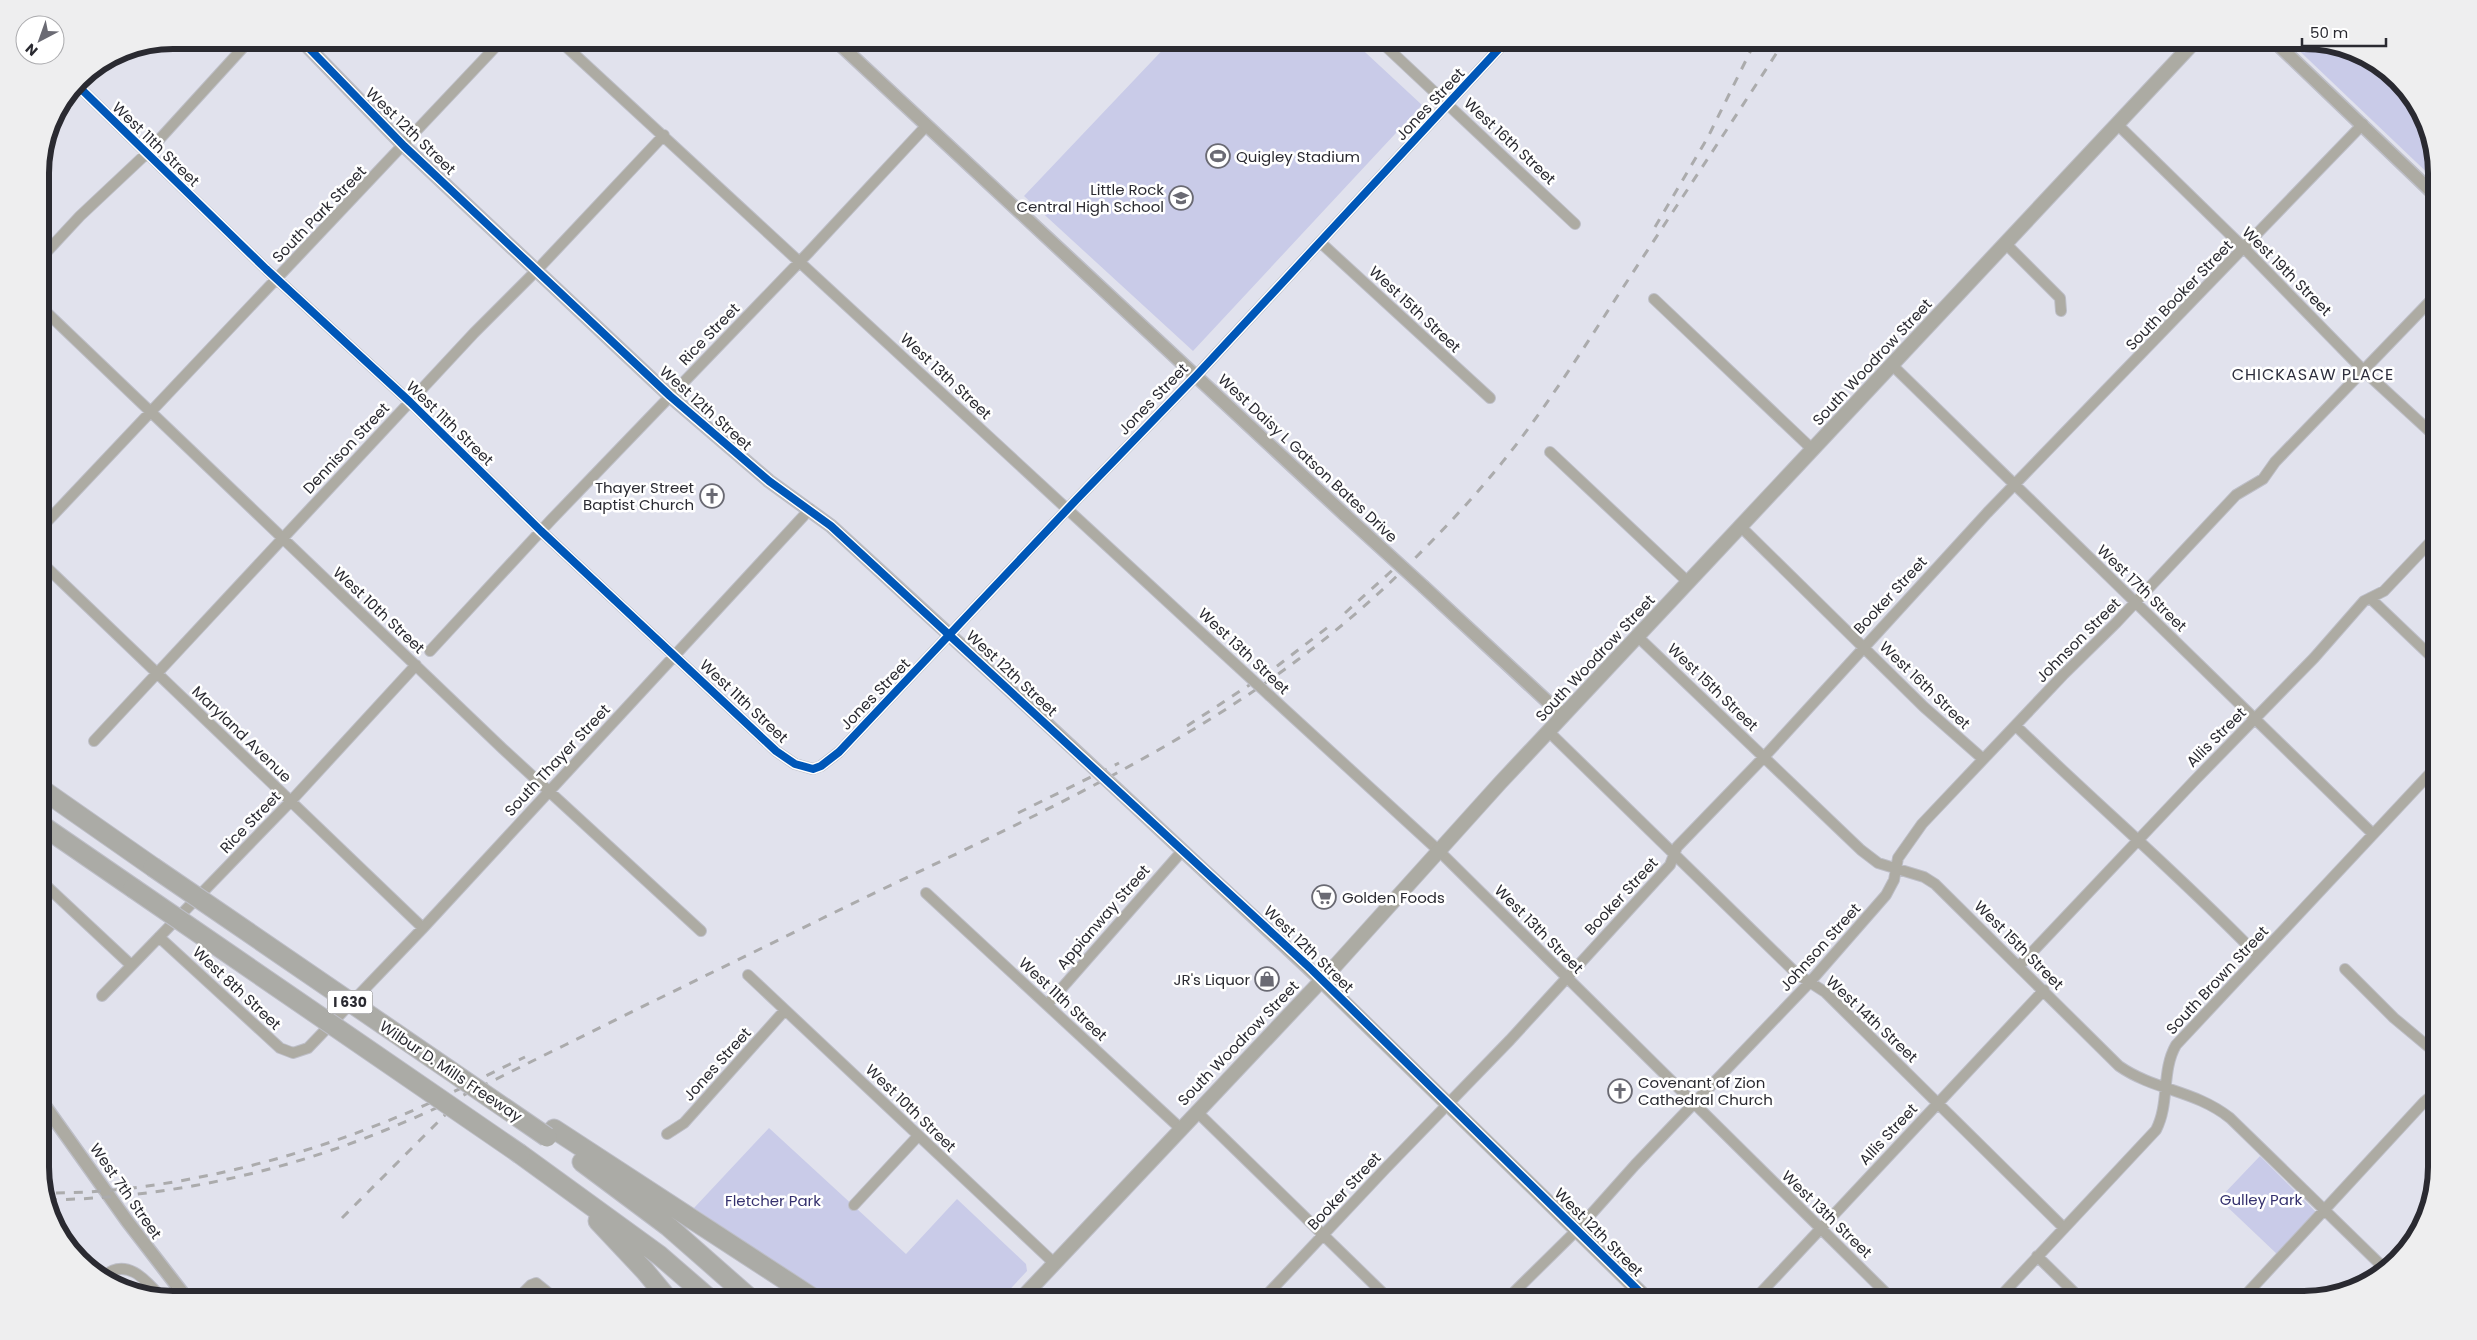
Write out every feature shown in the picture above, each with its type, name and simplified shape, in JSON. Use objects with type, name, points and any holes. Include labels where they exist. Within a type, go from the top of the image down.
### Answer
[{"type":"highway","name":"Wilbur D. Mills Freeway","points":[[49,794],[472,1086],[550,1133]]},
{"type":"highway","name":"Wilbur D. Mills Freeway","points":[[49,830],[555,1178],[659,1255],[701,1291]]},
{"type":"highway","points":[[550,1133],[669,1227],[742,1291]]},
{"type":"highway","points":[[550,1133],[802,1291]]},
{"type":"highway","points":[[555,1178],[630,1255],[661,1291]]},
{"type":"main road","name":"South Woodrow Street","points":[[1028,1291],[1321,980],[1548,731],[2188,49]]},
{"type":"main road","name":"West 12th Street","points":[[1321,980],[1639,1291]]},
{"type":"street","points":[[49,249],[80,216],[146,154],[242,49]]},
{"type":"street","name":"West 12th Street","points":[[310,49],[404,146],[670,396],[749,464],[810,509],[1048,725],[1321,980]]},
{"type":"street","name":"South Park Street","points":[[49,520],[494,49]]},
{"type":"street","name":"West 13th Street","points":[[569,49],[1438,850],[1884,1291]]},
{"type":"street","name":"West Daisy L Gatson Bates Drive","points":[[845,49],[1563,716]]},
{"type":"street","name":"West 16th Street","points":[[1389,49],[1575,224]]},
{"type":"street","name":"Jones Street","points":[[813,769],[821,766],[839,752],[1196,376],[1499,49]]},
{"type":"street","points":[[2283,49],[2428,188]]},
{"type":"street","name":"West 11th Street","points":[[81,89],[276,278],[410,402],[541,531],[674,654],[776,752],[795,764],[813,769]]},
{"type":"street","name":"South Booker Street","points":[[2015,485],[2363,124]]},
{"type":"street","name":"Rice Street","points":[[430,651],[541,531],[800,261],[927,125]]},
{"type":"street","name":"West 19th Street","points":[[2118,125],[2244,248],[2364,370],[2428,430]]},
{"type":"street","name":"Dennison Street","points":[[94,740],[474,333],[537,270],[664,135]]},
{"type":"street","name":"West 15th Street","points":[[1320,242],[1490,398]]},
{"type":"street","points":[[2006,244],[2060,298],[2061,311]]},
{"type":"street","points":[[1654,298],[1812,449]]},
{"type":"street","name":"Johnson Street","points":[[1515,1291],[1577,1230],[1635,1165],[1810,982],[1886,895],[1894,880],[1898,858],[1916,831],[2236,495],[2263,479],[2274,462],[2428,303]]},
{"type":"street","name":"West 10th Street","points":[[49,315],[416,666],[701,931]]},
{"type":"street","name":"West 17th Street","points":[[1891,364],[2373,834]]},
{"type":"street","points":[[1550,452],[1688,582]]},
{"type":"street","name":"Booker Street","points":[[1270,1291],[1449,1105],[1670,866],[1677,846],[1764,757],[1863,646],[2015,485]]},
{"type":"street","name":"South Thayer Street","points":[[298,1053],[315,1043],[810,509]]},
{"type":"street","name":"West 16th Street","points":[[1740,526],[1924,707],[1983,760]]},
{"type":"street","name":"Allis Street","points":[[2019,966],[2137,840],[2255,720],[2360,606],[2384,591],[2428,544]]},
{"type":"street","name":"Maryland Avenue","points":[[49,570],[423,928]]},
{"type":"street","points":[[2370,598],[2428,653]]},
{"type":"street","name":"West 15th Street","points":[[1638,636],[1861,850],[1878,863],[1896,868],[1935,884],[2119,1066],[2145,1081],[2204,1100],[2218,1108],[2381,1265]]},
{"type":"street","name":"Rice Street","points":[[102,996],[291,801],[416,666]]},
{"type":"street","points":[[2016,726],[2210,906],[2258,956]]},
{"type":"street","name":"West 14th Street","points":[[1548,731],[1797,974],[1824,992],[2064,1228]]},
{"type":"street","name":"South Brown Street","points":[[2005,1291],[2156,1130],[2162,1117],[2168,1063],[2176,1045],[2428,776]]},
{"type":"street","name":"Appianway Street","points":[[1047,1005],[1183,850]]},
{"type":"street","points":[[49,888],[132,965]]},
{"type":"street","name":"West 11th Street","points":[[926,893],[1180,1128]]},
{"type":"street","name":"West 8th Street","points":[[159,937],[280,1048],[288,1053],[298,1053]]},
{"type":"street","points":[[2345,969],[2394,1018],[2428,1046]]},
{"type":"street","name":"West 10th Street","points":[[748,975],[1054,1263]]},
{"type":"street","name":"Allis Street","points":[[1762,1291],[1936,1103],[2044,990]]},
{"type":"street","name":"Jones Street","points":[[667,1134],[684,1123],[785,1010]]},
{"type":"street","points":[[2249,1291],[2428,1099]]},
{"type":"street","points":[[1196,1111],[1381,1291]]},
{"type":"street","name":"West 7th Street","points":[[49,1112],[127,1221],[181,1291]]},
{"type":"street","points":[[854,1205],[918,1136]]},
{"type":"street","points":[[2037,1256],[2073,1291]]},
{"type":"street","points":[[110,1273],[120,1268],[131,1269],[154,1289]]},
{"type":"street","points":[[526,1291],[536,1283],[546,1291]]},
{"type":"green space","name":"Quigley Stadium","points":[[1163,49],[1362,49],[1422,105],[1193,351],[1024,196]]},
{"type":"green space","points":[[2297,49],[2320,50],[2344,55],[2373,70],[2386,80],[2407,104],[2422,133],[2426,149],[2428,173]]},
{"type":"green space","name":"Fletcher Park","points":[[769,1128],[906,1254],[957,1199],[1026,1264],[1027,1271],[1008,1291],[818,1291],[694,1208]]},
{"type":"green space","name":"Gulley Park","points":[[2260,1156],[2317,1213],[2278,1255],[2219,1199]]},
{"type":"railway","points":[[1655,227],[1708,137],[1752,49]]},
{"type":"railway","points":[[53,1200],[132,1195],[216,1182],[298,1161],[338,1148],[426,1113],[1050,808],[1126,768],[1201,725],[1272,678],[1340,626],[1404,569],[1488,480],[1533,422],[1568,372],[1779,49]]},
{"type":"railway","points":[[1345,613],[1397,566]]},
{"type":"railway","points":[[1187,726],[1272,670],[1332,624]]},
{"type":"railway","points":[[1018,813],[1119,763]]},
{"type":"railway","points":[[56,1193],[143,1187],[232,1170],[277,1159],[320,1146],[402,1115],[525,1057]]},
{"type":"railway","points":[[342,1218],[458,1102]]},
{"type":"cycle path","points":[[310,49],[404,146],[670,396],[769,481],[831,526],[1310,968],[1639,1291]]},
{"type":"cycle path","points":[[81,89],[266,269],[410,402],[541,531],[776,751],[795,764],[813,769],[821,766],[839,752],[1077,499],[1196,376],[1499,49]]},
{"type":"place","name":"Quigley Stadium","points":[[1218,156]]},
{"type":"place","name":"Little Rock Central High School","points":[[1181,198]]},
{"type":"place","name":"Thayer Street Baptist Church","points":[[712,496]]},
{"type":"place","name":"Golden Foods","points":[[1324,897]]},
{"type":"place","name":"JR's Liquor","points":[[1267,979]]},
{"type":"place","name":"Covenant of Zion Cathedral Church","points":[[1620,1091]]},
{"type":"district","name":"CHICKASAW PLACE","points":[[2313,374]]}]
